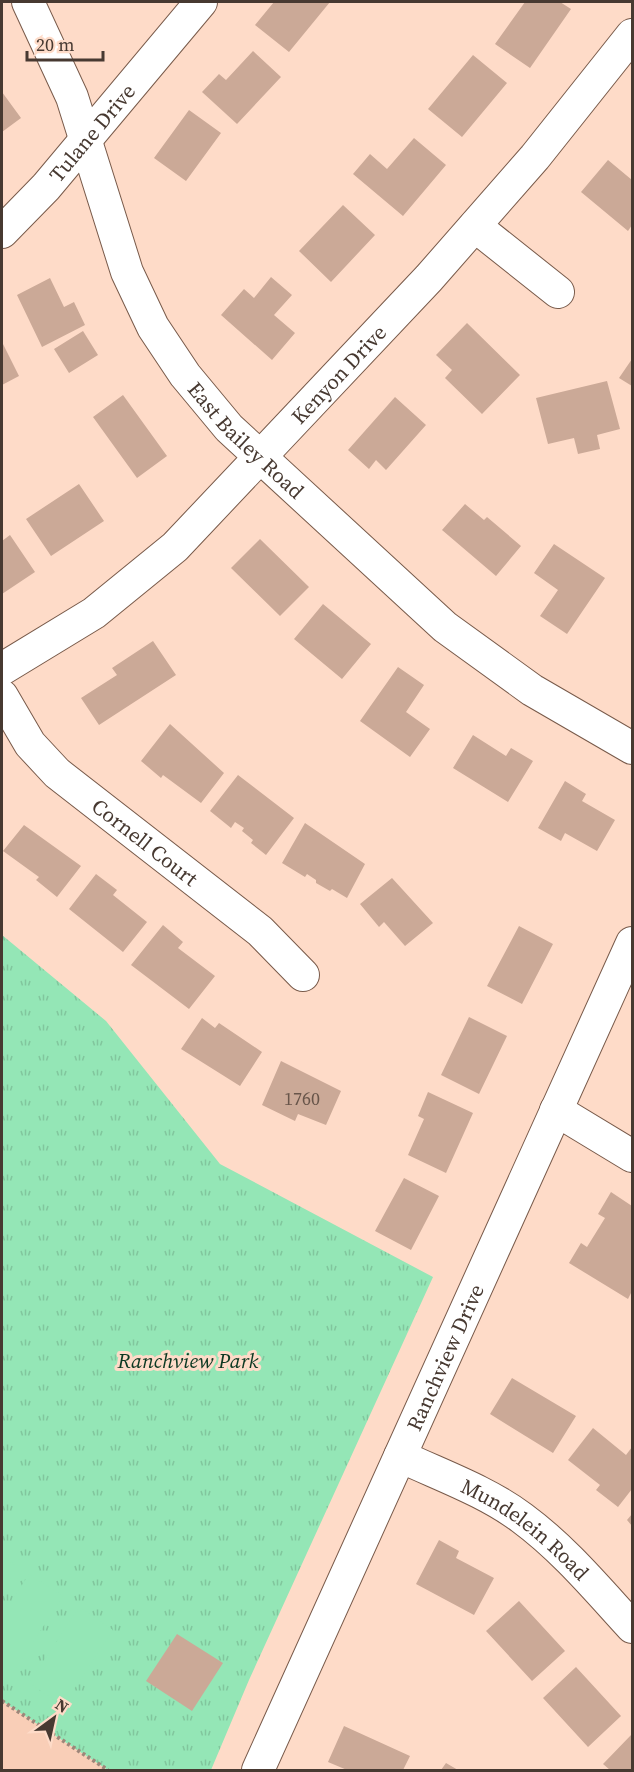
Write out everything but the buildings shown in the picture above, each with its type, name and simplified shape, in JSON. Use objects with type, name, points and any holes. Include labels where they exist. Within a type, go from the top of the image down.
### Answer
[{"type":"street","name":"East Bailey Road","points":[[28,2],[72,97],[127,272],[153,327],[192,384],[229,428],[445,627],[532,690],[633,748]]},
{"type":"street","name":"Tulane Drive","points":[[2,232],[46,187],[201,2]]},
{"type":"street","name":"Kenyon Drive","points":[[2,669],[63,634],[150,569],[261,458],[475,226],[535,157],[633,35]]},
{"type":"street","points":[[475,226],[558,292]]},
{"type":"street","name":"Cornell Court","points":[[2,696],[30,744],[57,773],[260,931],[303,975]]},
{"type":"street","name":"Ranchview Drive","points":[[258,1770],[633,943]]},
{"type":"street","points":[[556,1110],[633,1156]]},
{"type":"street","name":"Mundelein Road","points":[[400,1456],[488,1497],[521,1516],[558,1547],[633,1627]]},
{"type":"path","points":[[2,1701],[108,1770]]},
{"type":"shaded area","points":[[2,1701],[58,1738],[108,1770],[2,1770]]},
{"type":"green space","name":"Ranchview Park","points":[[2,935],[106,1021],[220,1164],[433,1277],[249,1680],[211,1770],[108,1770],[2,1701]]},
{"type":"green space","points":[[2,1556],[18,1567],[2,1592]]},
{"type":"green space","points":[[29,1574],[63,1596],[13,1673],[2,1665],[2,1616]]},
{"type":"green space","points":[[79,1607],[113,1630],[63,1706],[29,1683]]}]
